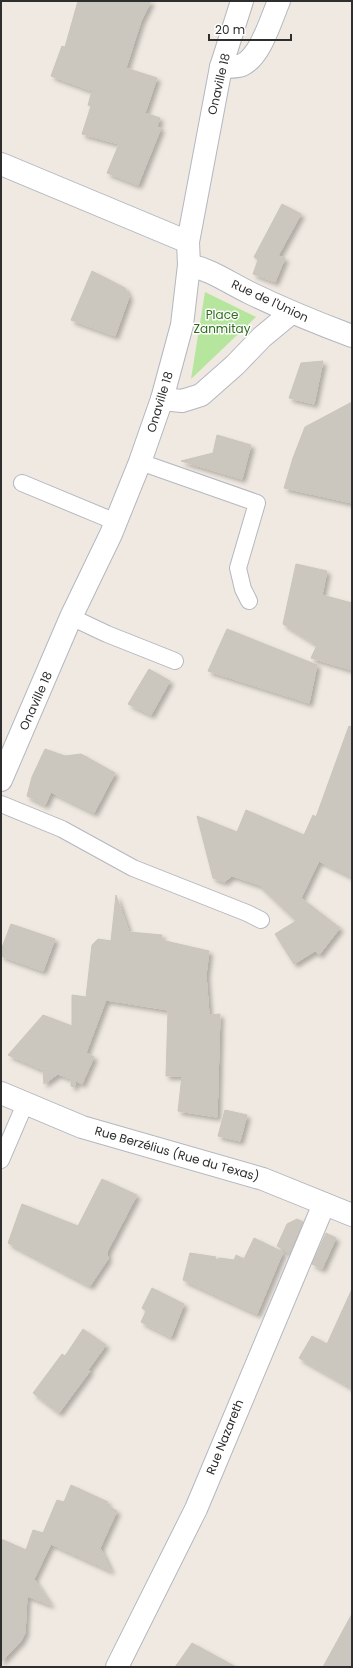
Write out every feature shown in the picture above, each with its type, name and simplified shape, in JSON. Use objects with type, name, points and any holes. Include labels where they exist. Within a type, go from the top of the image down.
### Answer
[{"type":"street","name":"Onaville 18","points":[[1,780],[72,617],[116,522],[140,462],[162,399],[182,325],[189,265],[188,242],[221,67],[242,1]]},
{"type":"street","points":[[221,67],[242,65],[254,55],[266,32],[279,1]]},
{"type":"street","points":[[1,164],[188,242]]},
{"type":"street","name":"Rue de l'Union","points":[[189,265],[204,268],[239,288],[291,313],[352,336]]},
{"type":"street","points":[[162,399],[182,401],[201,395],[236,365],[262,337],[291,313]]},
{"type":"street","name":"Rue Berzélius (Rue du Texas)","points":[[1,1093],[82,1127],[263,1179],[352,1215]]},
{"type":"street","name":"Rue Nazareth","points":[[117,1667],[196,1509],[324,1204]]},
{"type":"lane","points":[[140,462],[256,503],[238,568],[243,589],[249,601]]},
{"type":"lane","points":[[22,483],[116,522]]},
{"type":"lane","points":[[72,617],[107,634],[176,661]]},
{"type":"lane","points":[[1,804],[62,829],[133,868],[247,913],[261,920]]},
{"type":"lane","points":[[1,1160],[25,1104]]},
{"type":"green space","name":"Place Zanmitay","points":[[205,292],[256,317],[191,379]]},
{"type":"building","points":[[78,1],[151,1],[141,21],[126,68],[157,78],[145,113],[160,118],[157,127],[161,128],[138,185],[107,173],[119,144],[82,134],[91,106],[88,105],[92,91],[51,76],[62,46],[65,47]]},
{"type":"building","points":[[282,204],[301,214],[278,256],[285,258],[275,282],[253,274],[258,260],[254,257]]},
{"type":"building","points":[[92,271],[125,288],[129,297],[115,336],[71,320]]},
{"type":"building","points":[[323,361],[314,404],[289,398],[301,363]]},
{"type":"building","points":[[352,402],[352,503],[284,488],[293,458],[305,427]]},
{"type":"building","points":[[217,435],[251,445],[242,479],[181,461],[213,453]]},
{"type":"building","points":[[296,564],[327,571],[322,595],[352,603],[352,670],[311,658],[317,645],[283,624]]},
{"type":"building","points":[[227,629],[317,665],[309,703],[208,671]]},
{"type":"building","points":[[149,669],[170,681],[151,715],[128,704]]},
{"type":"building","points":[[349,726],[352,727],[352,877],[319,861],[301,898],[340,928],[319,955],[315,951],[294,964],[275,934],[296,921],[259,885],[232,876],[224,882],[213,878],[197,816],[237,832],[246,810],[304,835],[313,815],[316,817]]},
{"type":"building","points":[[45,749],[65,756],[81,754],[115,773],[94,813],[51,792],[45,805],[27,796],[32,777]]},
{"type":"building","points":[[116,895],[129,932],[162,935],[161,940],[209,951],[206,975],[209,1015],[220,1014],[217,1117],[178,1111],[182,1076],[166,1076],[168,1010],[106,1000],[86,1053],[94,1057],[82,1084],[76,1081],[74,1087],[71,1086],[71,1079],[58,1074],[44,1084],[43,1070],[8,1055],[43,1015],[72,1026],[72,995],[86,997],[92,945],[98,939],[111,941]]},
{"type":"building","points":[[11,924],[55,939],[43,971],[1,956],[1,950]]},
{"type":"building","points":[[225,1110],[247,1115],[240,1141],[218,1136]]},
{"type":"building","points":[[102,1179],[137,1195],[107,1252],[108,1259],[90,1286],[8,1243],[22,1204],[78,1226]]},
{"type":"building","points":[[297,1219],[303,1222],[290,1253],[277,1246],[287,1224]]},
{"type":"building","points":[[326,1233],[336,1238],[322,1269],[312,1264]]},
{"type":"building","points":[[254,1238],[283,1252],[257,1314],[183,1280],[190,1253],[216,1257],[215,1260],[220,1258],[234,1260],[236,1255],[244,1259]]},
{"type":"building","points":[[152,1288],[184,1304],[171,1337],[141,1322],[146,1311],[142,1308]]},
{"type":"building","points":[[352,1289],[352,1388],[299,1358],[312,1336],[327,1344]]},
{"type":"building","points":[[83,1329],[106,1345],[88,1370],[90,1371],[59,1413],[33,1393],[62,1354],[65,1356]]},
{"type":"building","points":[[71,1485],[108,1502],[106,1505],[117,1511],[100,1548],[111,1571],[51,1544],[34,1579],[51,1605],[27,1596],[25,1633],[21,1641],[1,1662],[1,1539],[26,1550],[33,1530],[43,1533],[57,1500],[64,1502]]},
{"type":"building","points":[[352,1614],[352,1667],[323,1667]]},
{"type":"building","points":[[192,1643],[236,1667],[175,1667]]}]
